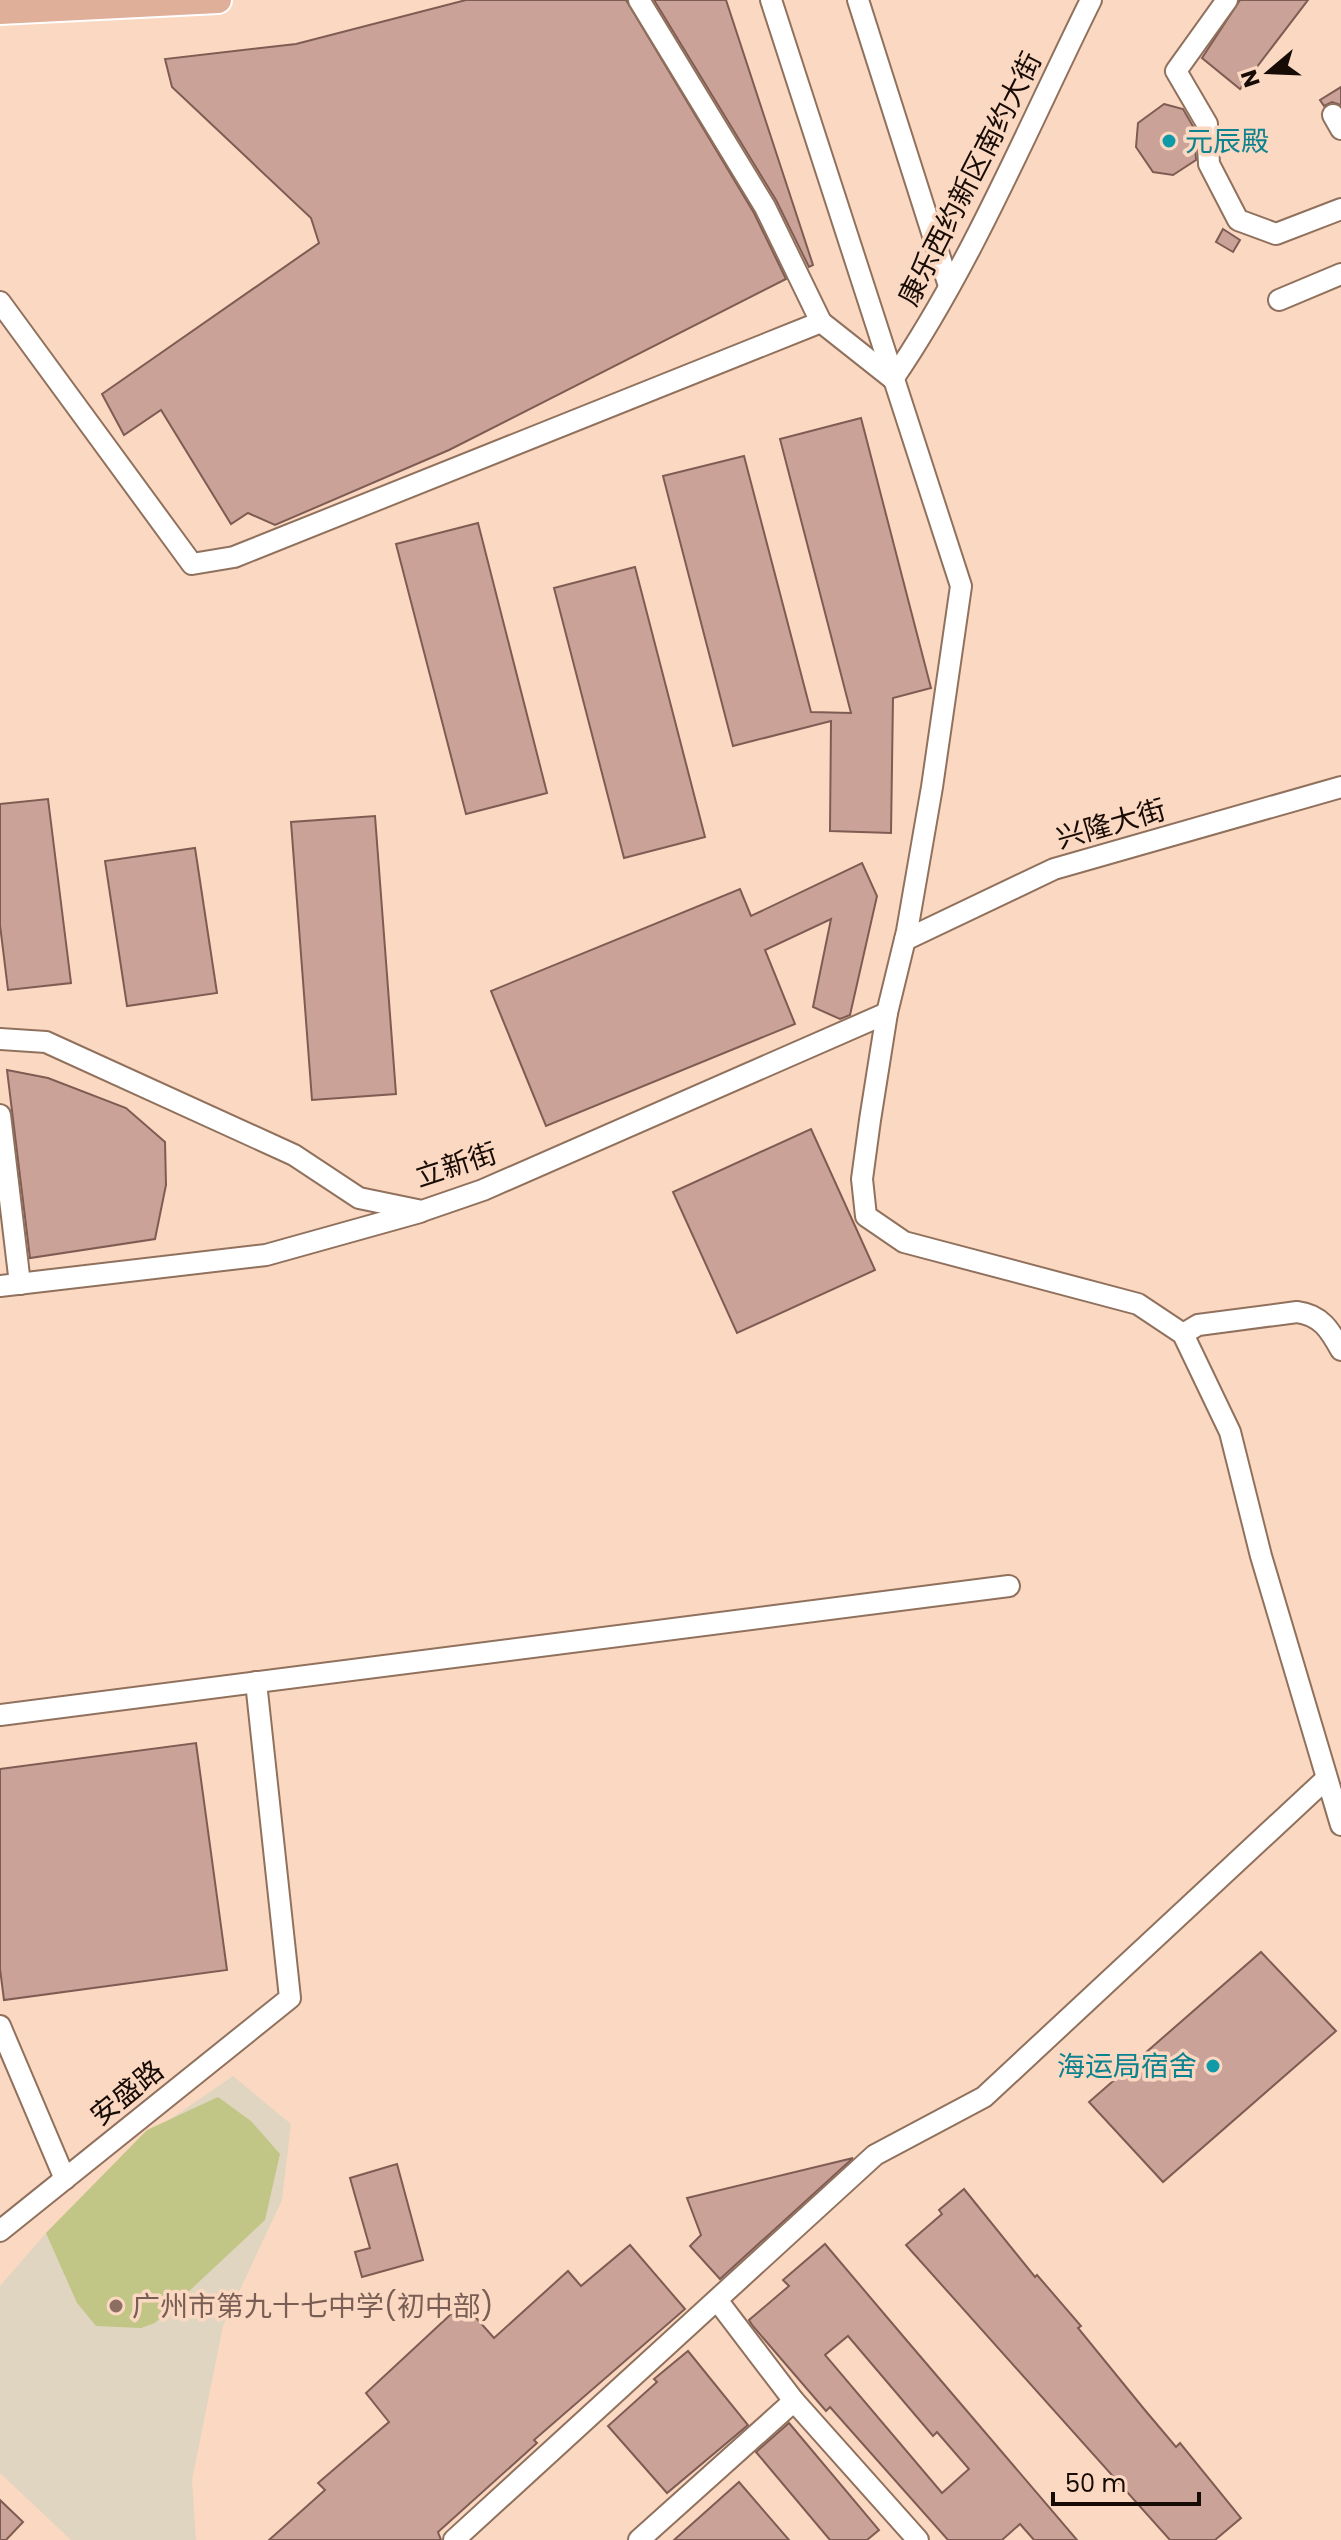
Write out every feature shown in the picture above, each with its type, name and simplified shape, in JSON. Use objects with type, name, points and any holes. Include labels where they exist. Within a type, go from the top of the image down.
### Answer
[{"type":"main road","points":[[0,11],[218,0]]},
{"type":"street","points":[[639,0],[765,207],[821,322],[893,379]]},
{"type":"street","points":[[771,0],[961,586],[950,677],[905,940],[887,1013],[862,1179],[866,1216],[904,1242],[1138,1304],[1183,1334],[1230,1432],[1261,1556],[1341,1825]]},
{"type":"street","points":[[858,0],[949,286]]},
{"type":"street","name":"康乐西约新区南约大街","points":[[893,379],[922,336],[949,286],[1091,0]]},
{"type":"street","points":[[1227,0],[1176,71],[1207,124],[1209,164],[1238,220],[1276,234],[1341,209]]},
{"type":"street","points":[[1279,300],[1341,274]]},
{"type":"street","points":[[0,302],[192,564],[234,557],[821,322]]},
{"type":"street","name":"兴隆大街","points":[[905,940],[1054,869],[1341,787]]},
{"type":"street","name":"立新街","points":[[0,1039],[46,1042],[294,1155],[359,1198],[422,1211],[483,1190],[887,1013]]},
{"type":"street","points":[[0,1115],[10,1285],[266,1255],[422,1211]]},
{"type":"street","points":[[1183,1334],[1198,1325],[1297,1312],[1314,1314],[1330,1331],[1341,1350]]},
{"type":"street","points":[[0,1715],[1009,1586]]},
{"type":"street","name":"安盛路","points":[[0,2231],[290,1998],[256,1682]]},
{"type":"street","points":[[454,2540],[875,2155],[984,2097],[1326,1779]]},
{"type":"street","points":[[0,2026],[65,2179]]},
{"type":"street","points":[[717,2300],[794,2401],[918,2540]]},
{"type":"street","points":[[639,2540],[794,2401]]},
{"type":"shaded area","name":"广州市第九十七中学(初中部)","points":[[233,2076],[291,2124],[282,2200],[223,2326],[192,2480],[196,2540],[71,2540],[0,2473],[0,2286],[46,2233],[133,2145]]},
{"type":"green space","points":[[218,2097],[251,2121],[280,2154],[265,2220],[155,2323],[141,2328],[96,2326],[77,2303],[46,2233],[147,2130]]},
{"type":"building","points":[[466,0],[626,0],[754,213],[786,279],[449,450],[275,525],[248,513],[231,524],[161,410],[124,435],[102,394],[319,243],[311,218],[172,87],[165,59],[296,44]]},
{"type":"building","points":[[654,0],[726,0],[813,265],[809,267],[776,200]]},
{"type":"building","points":[[1240,0],[1308,0],[1240,89],[1202,58]]},
{"type":"building","points":[[1341,87],[1341,105],[1332,102],[1324,106],[1320,100]]},
{"type":"building","name":"元辰殿","points":[[1164,104],[1183,109],[1194,128],[1196,160],[1173,175],[1153,172],[1136,147],[1138,123]]},
{"type":"building","points":[[1223,229],[1240,240],[1233,252],[1216,242]]},
{"type":"building","points":[[861,418],[931,688],[893,698],[891,833],[830,831],[831,721],[733,746],[663,476],[744,456],[811,712],[851,713],[780,439]]},
{"type":"building","points":[[478,523],[547,793],[466,814],[396,544]]},
{"type":"building","points":[[635,567],[705,837],[624,858],[554,588]]},
{"type":"building","points":[[48,799],[71,983],[8,990],[0,925],[0,804]]},
{"type":"building","points":[[375,816],[396,1094],[312,1100],[291,822]]},
{"type":"building","points":[[195,848],[217,993],[127,1006],[105,861]]},
{"type":"building","points":[[862,863],[877,896],[850,1015],[840,1019],[813,1007],[831,919],[765,950],[795,1024],[546,1126],[491,991],[740,889],[751,916]]},
{"type":"building","points":[[7,1070],[48,1078],[126,1108],[165,1142],[166,1185],[155,1239],[30,1258]]},
{"type":"building","points":[[811,1129],[875,1270],[737,1333],[673,1192]]},
{"type":"building","points":[[196,1743],[227,1970],[4,2000],[0,1969],[0,1769]]},
{"type":"building","name":"海运局宿舍","points":[[1261,1952],[1336,2031],[1163,2182],[1089,2102]]},
{"type":"building","points":[[853,2158],[720,2279],[690,2246],[701,2235],[687,2198]]},
{"type":"building","points":[[397,2164],[423,2260],[362,2277],[355,2252],[370,2248],[350,2178]]},
{"type":"building","points":[[964,2189],[1035,2277],[1037,2275],[1081,2326],[1078,2328],[1144,2409],[1176,2447],[1180,2443],[1241,2518],[1215,2540],[1170,2540],[906,2245],[942,2214],[939,2210]]},
{"type":"building","points":[[825,2244],[1077,2540],[1034,2540],[1020,2524],[1002,2540],[948,2540],[830,2407],[826,2411],[752,2325],[749,2320],[789,2286],[783,2280]],"holes":[[[848,2336],[933,2436],[937,2432],[969,2469],[942,2493],[825,2355]]]},
{"type":"building","points":[[630,2245],[685,2309],[534,2440],[537,2443],[438,2532],[441,2540],[269,2540],[325,2490],[318,2483],[389,2422],[366,2393],[463,2303],[494,2338],[568,2271],[581,2286]]},
{"type":"building","points":[[688,2351],[748,2425],[667,2493],[608,2426],[657,2382],[654,2379]]},
{"type":"building","points":[[789,2423],[879,2530],[867,2540],[830,2540],[756,2452]]},
{"type":"building","points":[[739,2482],[789,2540],[674,2540]]},
{"type":"building","points":[[0,2500],[23,2522],[6,2540],[0,2540]]},
{"type":"place","name":"元辰殿","points":[[1169,141]]},
{"type":"place","name":"海运局宿舍","points":[[1213,2066]]},
{"type":"place","name":"广州市第九十七中学(初中部)","points":[[116,2306]]}]
